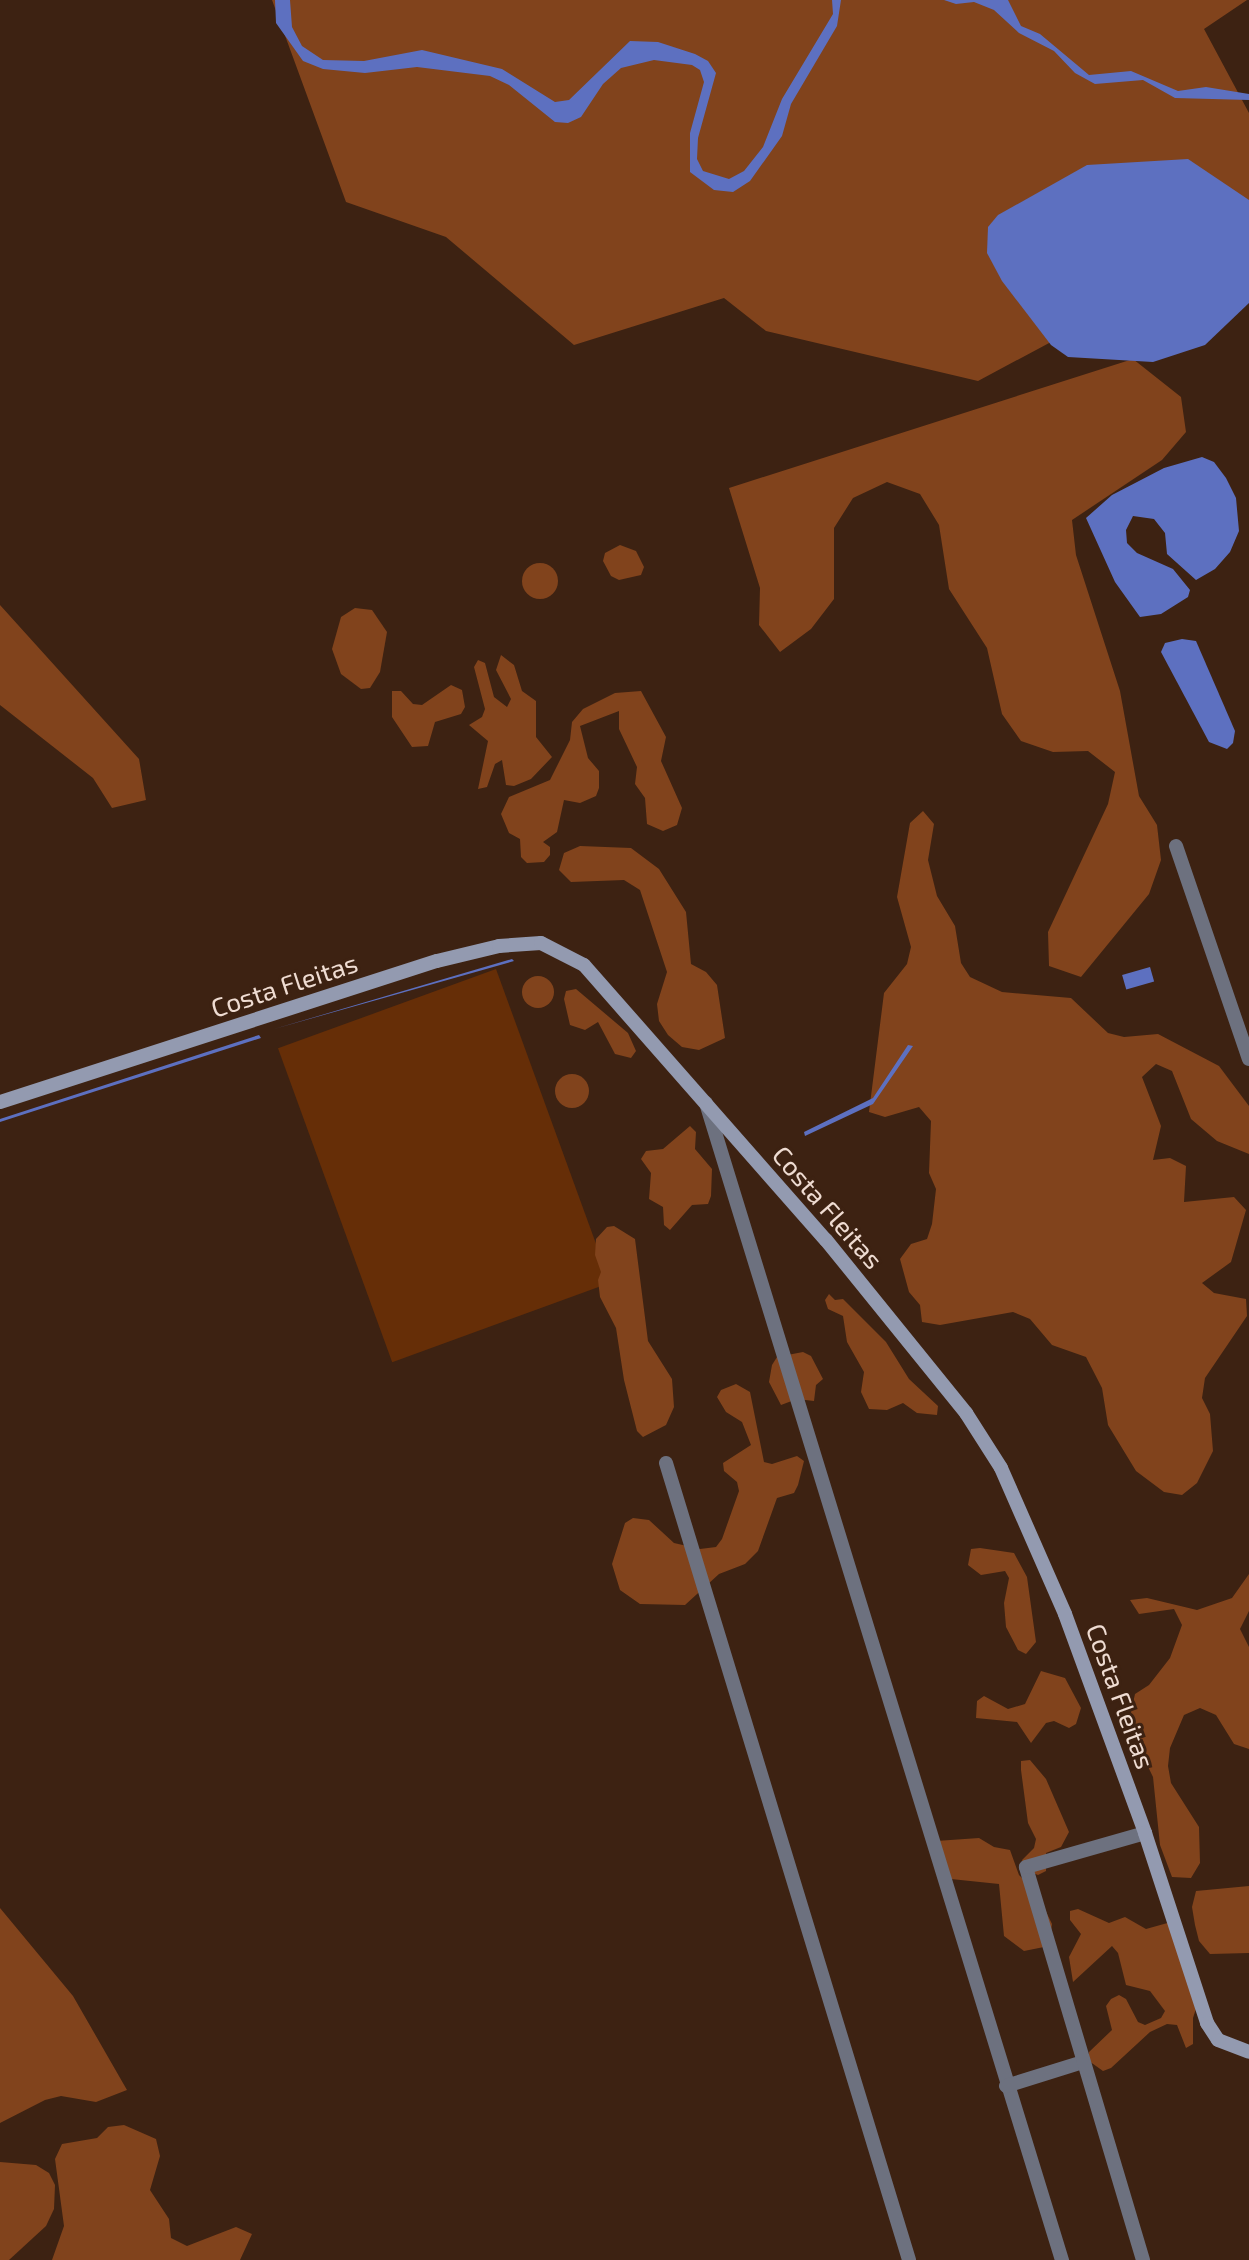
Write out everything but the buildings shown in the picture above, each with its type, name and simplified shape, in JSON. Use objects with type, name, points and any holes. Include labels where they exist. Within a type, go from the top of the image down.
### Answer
[{"type":"main road","name":"Costa Fleitas","points":[[0,1102],[437,961],[527,942],[554,946],[584,965],[706,1103],[927,1364],[1001,1468],[1065,1614],[1145,1833],[1207,2023],[1218,2040],[1249,2052]]},
{"type":"street","points":[[1176,846],[1249,1059]]},
{"type":"street","points":[[706,1103],[1006,2086],[1062,2260]]},
{"type":"street","points":[[666,1463],[909,2260]]},
{"type":"street","points":[[1143,2260],[1026,1867],[1145,1833]]},
{"type":"street","points":[[1006,2086],[1083,2062]]},
{"type":"shaded area","points":[[272,0],[1247,0],[1204,29],[1249,113],[1249,236],[978,381],[766,331],[724,298],[574,345],[446,237],[346,202]]},
{"type":"shaded area","points":[[1133,359],[1181,397],[1186,432],[1162,460],[1072,520],[1076,555],[1120,691],[1139,796],[1157,825],[1161,860],[1149,894],[1081,977],[1049,966],[1048,932],[1108,804],[1115,772],[1088,751],[1053,752],[1021,741],[1002,714],[987,648],[949,589],[939,525],[920,494],[887,482],[853,498],[834,528],[834,599],[811,629],[780,652],[759,625],[760,588],[729,488]]},
{"type":"shaded area","points":[[620,545],[636,551],[644,567],[641,575],[619,580],[611,576],[603,561],[605,553]]},
{"type":"shaded area","points":[[540,563],[553,568],[558,581],[553,594],[540,599],[527,594],[522,581],[527,568]]},
{"type":"shaded area","points":[[0,605],[139,759],[146,800],[112,808],[93,778],[0,705]]},
{"type":"shaded area","points":[[355,608],[372,610],[387,632],[380,672],[370,688],[361,689],[341,674],[332,649],[341,617]]},
{"type":"shaded area","points":[[501,655],[514,665],[522,691],[536,701],[536,737],[552,757],[531,779],[514,786],[506,785],[502,760],[495,764],[487,787],[478,789],[488,741],[469,725],[482,717],[485,709],[474,667],[478,660],[485,663],[494,697],[507,707],[511,699],[496,670]]},
{"type":"shaded area","points":[[451,685],[462,690],[465,707],[461,714],[435,722],[428,746],[412,747],[392,717],[392,691],[401,691],[413,704],[422,705]]},
{"type":"shaded area","points":[[641,691],[666,737],[661,761],[682,808],[677,825],[663,831],[647,824],[645,798],[635,784],[637,767],[619,729],[619,711],[580,726],[588,758],[599,771],[596,796],[580,803],[564,800],[557,832],[543,842],[550,847],[550,855],[544,862],[527,863],[521,857],[520,839],[509,833],[501,814],[509,797],[550,780],[570,740],[572,722],[583,709],[615,693]]},
{"type":"shaded area","points":[[923,811],[934,824],[928,860],[937,896],[955,926],[961,963],[970,977],[1002,992],[1071,998],[1108,1033],[1124,1037],[1158,1034],[1219,1066],[1249,1106],[1249,1154],[1217,1141],[1191,1119],[1172,1071],[1156,1064],[1142,1077],[1161,1126],[1153,1160],[1170,1158],[1186,1166],[1184,1202],[1234,1197],[1246,1210],[1231,1262],[1202,1283],[1214,1293],[1246,1299],[1247,1316],[1205,1378],[1202,1398],[1210,1414],[1213,1451],[1197,1483],[1182,1495],[1164,1492],[1136,1471],[1108,1425],[1102,1388],[1086,1357],[1052,1345],[1030,1319],[1013,1312],[940,1325],[922,1322],[920,1305],[909,1292],[900,1259],[911,1244],[927,1239],[932,1224],[936,1189],[929,1173],[931,1121],[919,1107],[885,1117],[869,1112],[884,993],[907,964],[911,947],[897,897],[910,823]]},
{"type":"shaded area","points":[[580,846],[631,848],[659,869],[686,912],[691,964],[706,972],[717,985],[725,1038],[699,1050],[682,1047],[668,1035],[659,1021],[657,1004],[667,972],[640,890],[624,880],[571,882],[559,870],[564,853]]},
{"type":"shaded area","points":[[496,969],[610,1283],[392,1362],[278,1048]]},
{"type":"shaded area","points":[[538,976],[549,981],[554,992],[549,1003],[538,1008],[527,1003],[522,992],[527,981]]},
{"type":"shaded area","points":[[576,989],[628,1033],[636,1051],[631,1058],[615,1054],[598,1022],[585,1030],[570,1025],[564,999],[566,991]]},
{"type":"shaded area","points":[[572,1074],[584,1079],[589,1091],[584,1103],[572,1108],[560,1103],[555,1091],[560,1079]]},
{"type":"shaded area","points":[[690,1126],[696,1132],[695,1149],[712,1169],[711,1196],[708,1204],[692,1205],[670,1230],[664,1225],[663,1207],[649,1199],[651,1173],[641,1159],[646,1151],[663,1149]]},
{"type":"shaded area","points":[[614,1226],[635,1239],[648,1341],[672,1379],[674,1407],[666,1425],[643,1437],[637,1431],[624,1380],[616,1328],[600,1297],[598,1280],[601,1272],[595,1255],[596,1239],[607,1227]]},
{"type":"shaded area","points":[[829,1294],[835,1300],[843,1299],[886,1342],[909,1379],[938,1406],[937,1415],[917,1413],[903,1403],[887,1410],[869,1409],[861,1392],[864,1372],[847,1342],[843,1316],[828,1309],[825,1300]]},
{"type":"shaded area","points":[[803,1352],[811,1356],[823,1379],[816,1385],[814,1401],[797,1399],[781,1405],[769,1382],[772,1365],[777,1357]]},
{"type":"shaded area","points":[[736,1384],[750,1392],[764,1462],[772,1464],[797,1456],[804,1461],[798,1485],[794,1493],[777,1498],[758,1551],[745,1564],[719,1574],[685,1605],[640,1604],[620,1590],[612,1564],[625,1523],[633,1518],[649,1520],[674,1543],[700,1549],[716,1547],[722,1539],[739,1491],[737,1482],[724,1471],[723,1463],[751,1445],[742,1422],[726,1412],[717,1397],[721,1390]]},
{"type":"shaded area","points":[[971,1549],[1014,1553],[1027,1577],[1036,1642],[1026,1654],[1018,1650],[1006,1627],[1004,1603],[1009,1578],[1005,1571],[981,1575],[968,1565]]},
{"type":"shaded area","points":[[1249,1574],[1249,1611],[1240,1629],[1249,1647],[1249,1749],[1234,1744],[1216,1715],[1200,1708],[1184,1715],[1170,1748],[1168,1766],[1171,1783],[1199,1827],[1200,1863],[1191,1878],[1172,1877],[1160,1845],[1153,1777],[1138,1746],[1131,1712],[1135,1694],[1149,1685],[1170,1658],[1182,1625],[1174,1609],[1139,1614],[1130,1600],[1147,1598],[1197,1610],[1232,1598]]},
{"type":"shaded area","points":[[1041,1671],[1065,1678],[1081,1708],[1076,1724],[1069,1728],[1054,1721],[1046,1723],[1031,1743],[1017,1722],[976,1718],[977,1701],[984,1696],[1008,1709],[1025,1704]]},
{"type":"shaded area","points":[[1030,1760],[1046,1779],[1069,1832],[1061,1847],[1046,1853],[1046,1871],[1038,1875],[1023,1869],[1022,1860],[1034,1848],[1036,1839],[1028,1823],[1021,1770],[1021,1761]]},
{"type":"shaded area","points":[[979,1838],[994,1847],[1010,1850],[1019,1875],[1037,1893],[1052,1924],[1049,1946],[1024,1951],[1004,1936],[999,1884],[951,1879],[936,1841]]},
{"type":"shaded area","points":[[1249,1886],[1249,1953],[1210,1954],[1199,1941],[1195,1925],[1192,1907],[1196,1891]]},
{"type":"shaded area","points":[[0,1908],[73,1996],[127,2090],[96,2102],[61,2096],[45,2100],[0,2123]]},
{"type":"shaded area","points":[[1078,1909],[1109,1923],[1125,1917],[1146,1929],[1171,1922],[1201,1993],[1193,2018],[1193,2044],[1186,2048],[1177,2025],[1167,2024],[1150,2032],[1111,2068],[1103,2071],[1089,2061],[1089,2052],[1112,2030],[1106,2006],[1111,1999],[1119,1995],[1126,1999],[1138,2022],[1145,2025],[1161,2018],[1165,2011],[1150,1991],[1126,1985],[1118,1953],[1112,1946],[1073,1982],[1069,1957],[1081,1934],[1070,1920],[1070,1911]]},
{"type":"shaded area","points":[[124,2125],[156,2139],[160,2156],[150,2190],[169,2219],[171,2238],[187,2246],[236,2227],[252,2234],[240,2260],[52,2260],[64,2226],[55,2159],[62,2144],[97,2138],[108,2127]]},
{"type":"shaded area","points":[[0,2162],[36,2165],[49,2173],[55,2185],[54,2209],[46,2226],[9,2260],[0,2260]]},
{"type":"water","points":[[275,0],[290,0],[292,27],[302,46],[323,60],[364,61],[422,50],[502,69],[555,102],[569,100],[630,41],[658,42],[695,54],[708,61],[716,73],[698,138],[697,159],[703,171],[729,179],[744,171],[763,147],[782,99],[833,14],[832,0],[841,0],[837,26],[791,104],[782,136],[750,181],[733,192],[714,190],[690,172],[690,133],[704,82],[700,70],[692,65],[654,60],[621,68],[603,84],[581,117],[568,123],[555,122],[509,85],[490,76],[417,67],[365,73],[323,69],[303,61],[276,23]]},
{"type":"water","points":[[944,0],[1008,0],[1021,26],[1040,34],[1089,75],[1131,71],[1178,91],[1206,87],[1249,94],[1249,100],[1175,98],[1143,80],[1095,84],[1075,73],[1054,51],[1019,33],[994,10],[974,2],[956,4]]},
{"type":"water","points":[[1188,159],[1249,200],[1249,303],[1205,345],[1153,362],[1068,357],[1051,345],[1002,281],[987,253],[988,227],[998,215],[1087,165]]},
{"type":"water","points":[[1202,457],[1214,462],[1236,498],[1239,531],[1230,552],[1215,569],[1196,580],[1167,554],[1165,533],[1154,519],[1133,516],[1126,530],[1127,543],[1137,553],[1173,569],[1190,590],[1188,597],[1161,614],[1140,617],[1115,582],[1086,518],[1112,495],[1164,468]]},
{"type":"water","points":[[1182,639],[1196,641],[1235,731],[1233,743],[1227,749],[1209,742],[1161,652],[1165,643]]},
{"type":"water","points":[[512,959],[514,961],[274,1029]]},
{"type":"water","points":[[1150,967],[1154,981],[1126,989],[1122,975]]},
{"type":"water","points":[[259,1035],[261,1038],[0,1122],[0,1119]]},
{"type":"water","points":[[908,1045],[913,1046],[873,1104],[805,1136],[804,1132],[873,1098]]}]
